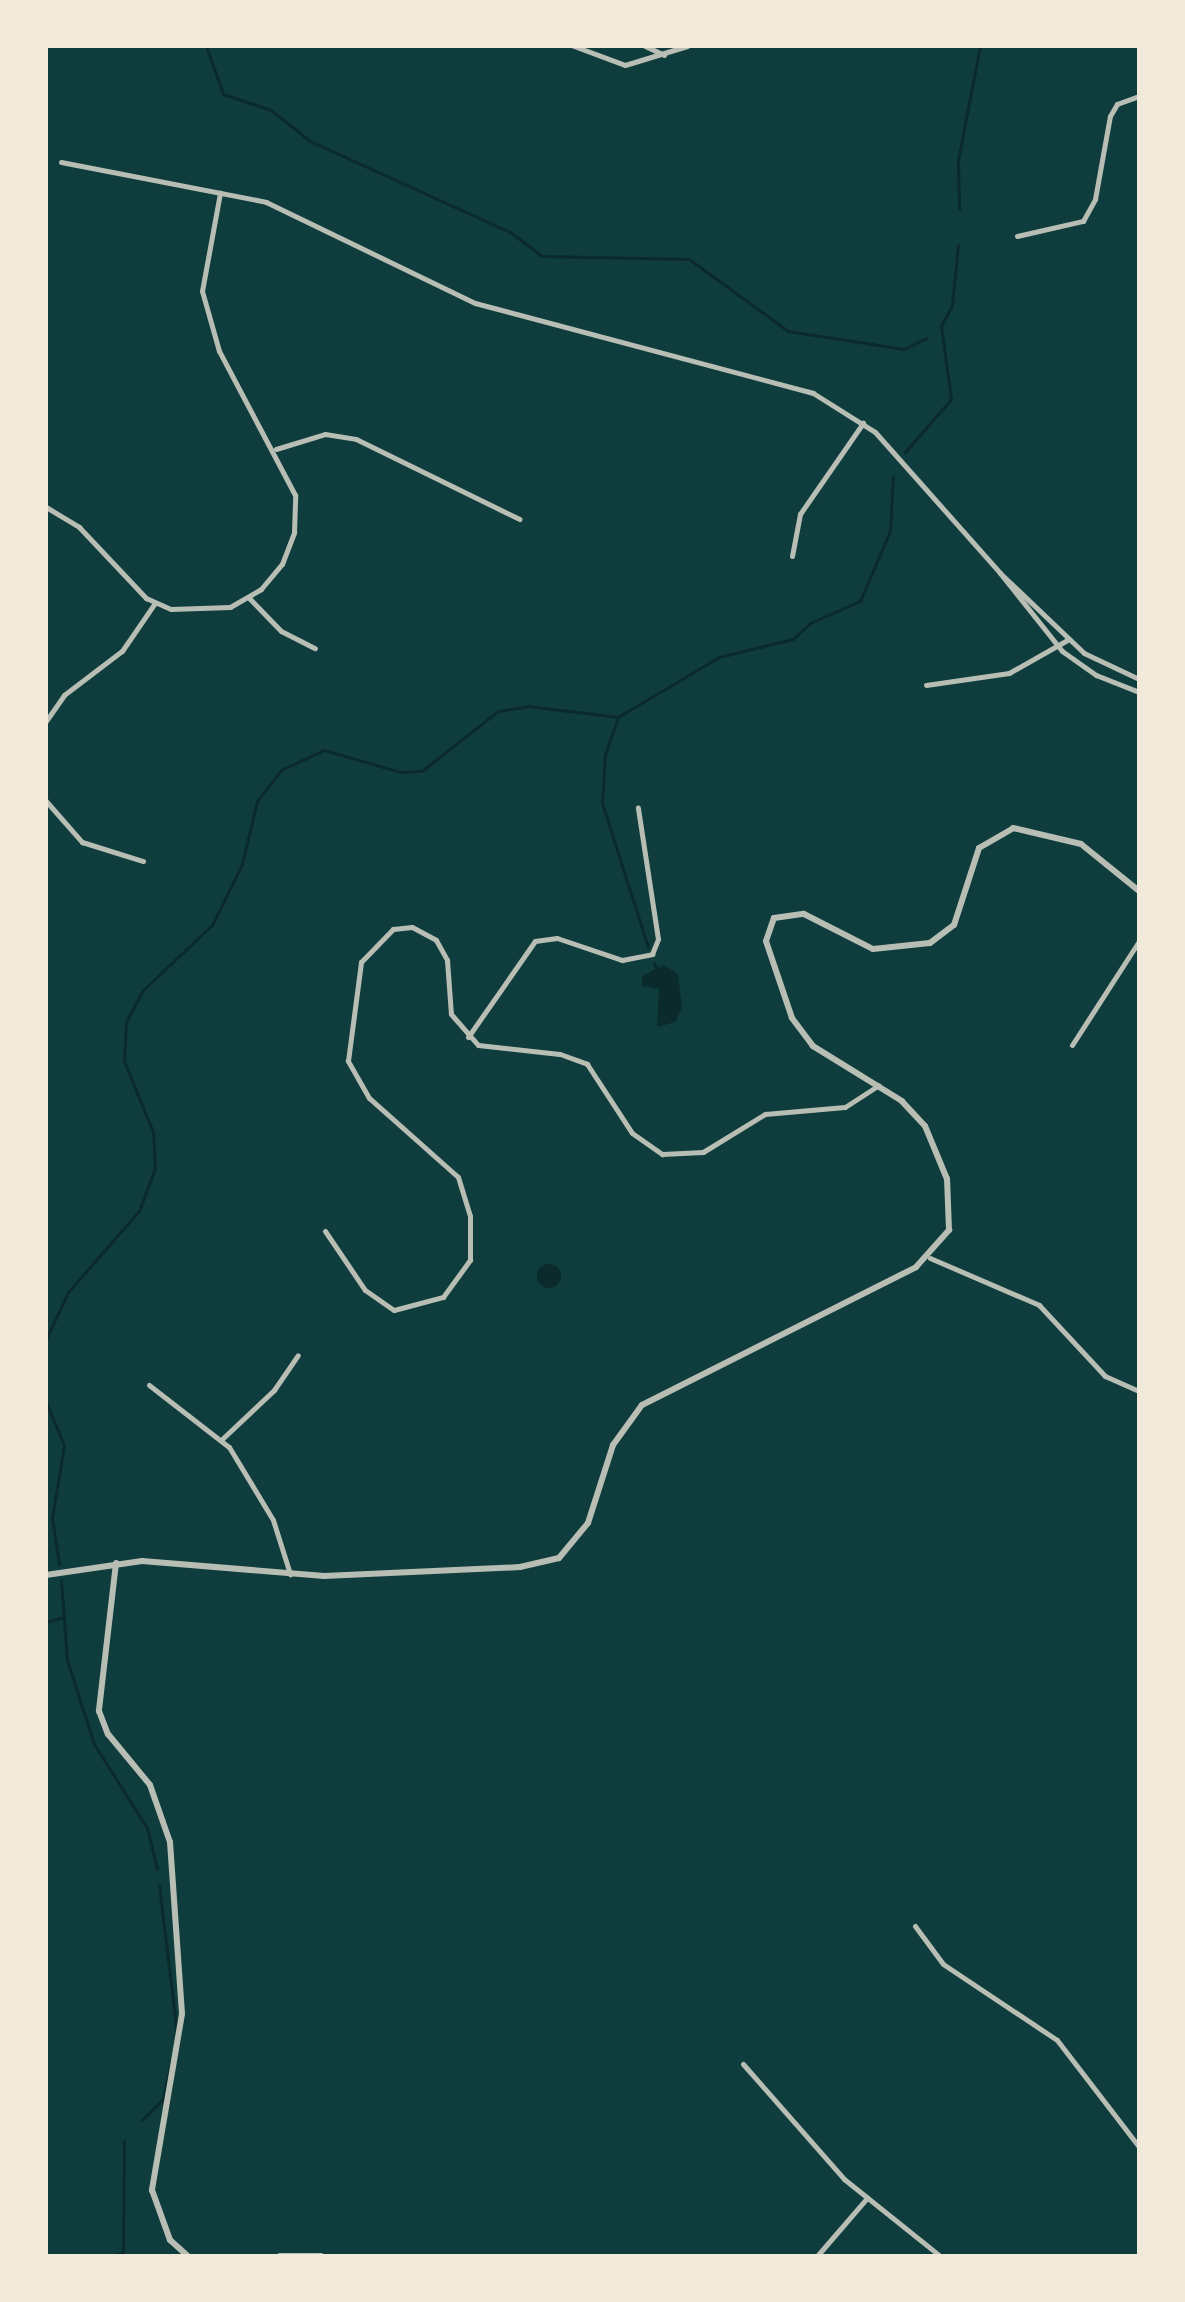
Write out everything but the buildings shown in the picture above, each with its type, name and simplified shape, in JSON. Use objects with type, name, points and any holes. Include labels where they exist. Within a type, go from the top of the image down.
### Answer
[{"type":"street","points":[[574,46],[625,65],[687,46]]},
{"type":"street","points":[[645,46],[664,55]]},
{"type":"street","points":[[1017,236],[1083,221],[1095,199],[1110,116],[1117,104],[1139,96]]},
{"type":"street","points":[[61,162],[220,193],[317,221],[475,303],[785,383],[863,423],[1000,573],[1069,639],[1139,679]]},
{"type":"street","points":[[46,507],[79,527],[155,603],[201,613],[249,598],[277,571],[294,532],[295,495],[276,449],[205,312],[205,262],[220,193]]},
{"type":"street","points":[[792,556],[800,514],[863,423]]},
{"type":"street","points":[[276,449],[309,436],[356,439],[519,519]]},
{"type":"street","points":[[1000,573],[1058,647],[1096,675],[1139,692]]},
{"type":"street","points":[[249,598],[281,631],[315,648]]},
{"type":"street","points":[[46,721],[64,695],[122,651],[155,603]]},
{"type":"street","points":[[926,685],[1009,673],[1069,639]]},
{"type":"street","points":[[46,801],[82,842],[143,861]]},
{"type":"street","points":[[468,1037],[535,941],[557,938],[622,960],[652,954],[658,939],[638,808]]},
{"type":"street","points":[[46,1575],[116,1563],[290,1575],[551,1562],[588,1523],[617,1438],[642,1405],[930,1258],[950,1219],[942,1160],[914,1113],[800,1030],[769,953],[774,918],[804,914],[873,949],[930,943],[954,925],[979,848],[1013,828],[1081,844],[1139,891]]},
{"type":"street","points":[[325,1231],[384,1307],[412,1311],[459,1281],[470,1260],[465,1190],[450,1167],[369,1098],[348,1061],[354,989],[373,943],[402,927],[436,940],[447,960],[451,1014],[468,1037],[487,1050],[560,1054],[587,1064],[640,1142],[676,1157],[717,1146],[750,1119],[845,1107],[879,1085]]},
{"type":"street","points":[[1072,1045],[1139,941]]},
{"type":"street","points":[[930,1258],[1039,1305],[1105,1376],[1139,1391]]},
{"type":"street","points":[[221,1440],[274,1390],[298,1355]]},
{"type":"street","points":[[149,1385],[221,1440],[266,1506],[290,1575]]},
{"type":"street","points":[[116,1563],[99,1711],[156,1797],[179,1919],[181,2025],[151,2172],[156,2209],[177,2248],[188,2256]]},
{"type":"street","points":[[915,1926],[950,1970],[1057,2040],[1139,2147]]},
{"type":"street","points":[[743,2064],[867,2198],[940,2256]]},
{"type":"street","points":[[817,2256],[867,2198]]},
{"type":"street","points":[[172,2256],[177,2248]]},
{"type":"street","points":[[280,2256],[321,2256]]},
{"type":"water","points":[[664,965],[678,974],[682,1009],[675,1022],[657,1027],[659,989],[642,986],[642,976]]},
{"type":"water","points":[[549,1264],[560,1271],[561,1276],[554,1287],[549,1288],[538,1281],[537,1276],[544,1265]]},
{"type":"waterway","points":[[206,46],[223,94],[271,110],[310,141],[510,232],[542,256],[689,259],[788,331],[904,349],[927,338]]},
{"type":"waterway","points":[[959,209],[958,160],[980,46]]},
{"type":"waterway","points":[[905,452],[951,399],[941,326],[952,305],[958,245]]},
{"type":"waterway","points":[[46,1339],[68,1292],[139,1211],[155,1168],[153,1132],[124,1061],[126,1022],[143,990],[212,925],[242,864],[257,801],[281,770],[324,750],[400,772],[422,771],[498,711],[528,706],[618,717],[719,657],[793,639],[810,623],[860,601],[890,531],[893,476]]},
{"type":"waterway","points":[[618,717],[605,754],[602,803],[648,947]]},
{"type":"waterway","points":[[654,963],[657,971]]},
{"type":"waterway","points":[[46,1402],[64,1445],[52,1518],[59,1564]]},
{"type":"waterway","points":[[61,1580],[67,1660],[94,1744],[147,1828],[157,1869]]},
{"type":"waterway","points":[[46,1622],[64,1617]]},
{"type":"waterway","points":[[159,1885],[177,2034]]},
{"type":"waterway","points":[[142,2120],[163,2099],[171,2061]]},
{"type":"waterway","points":[[109,2256],[123,2253],[124,2141]]}]
